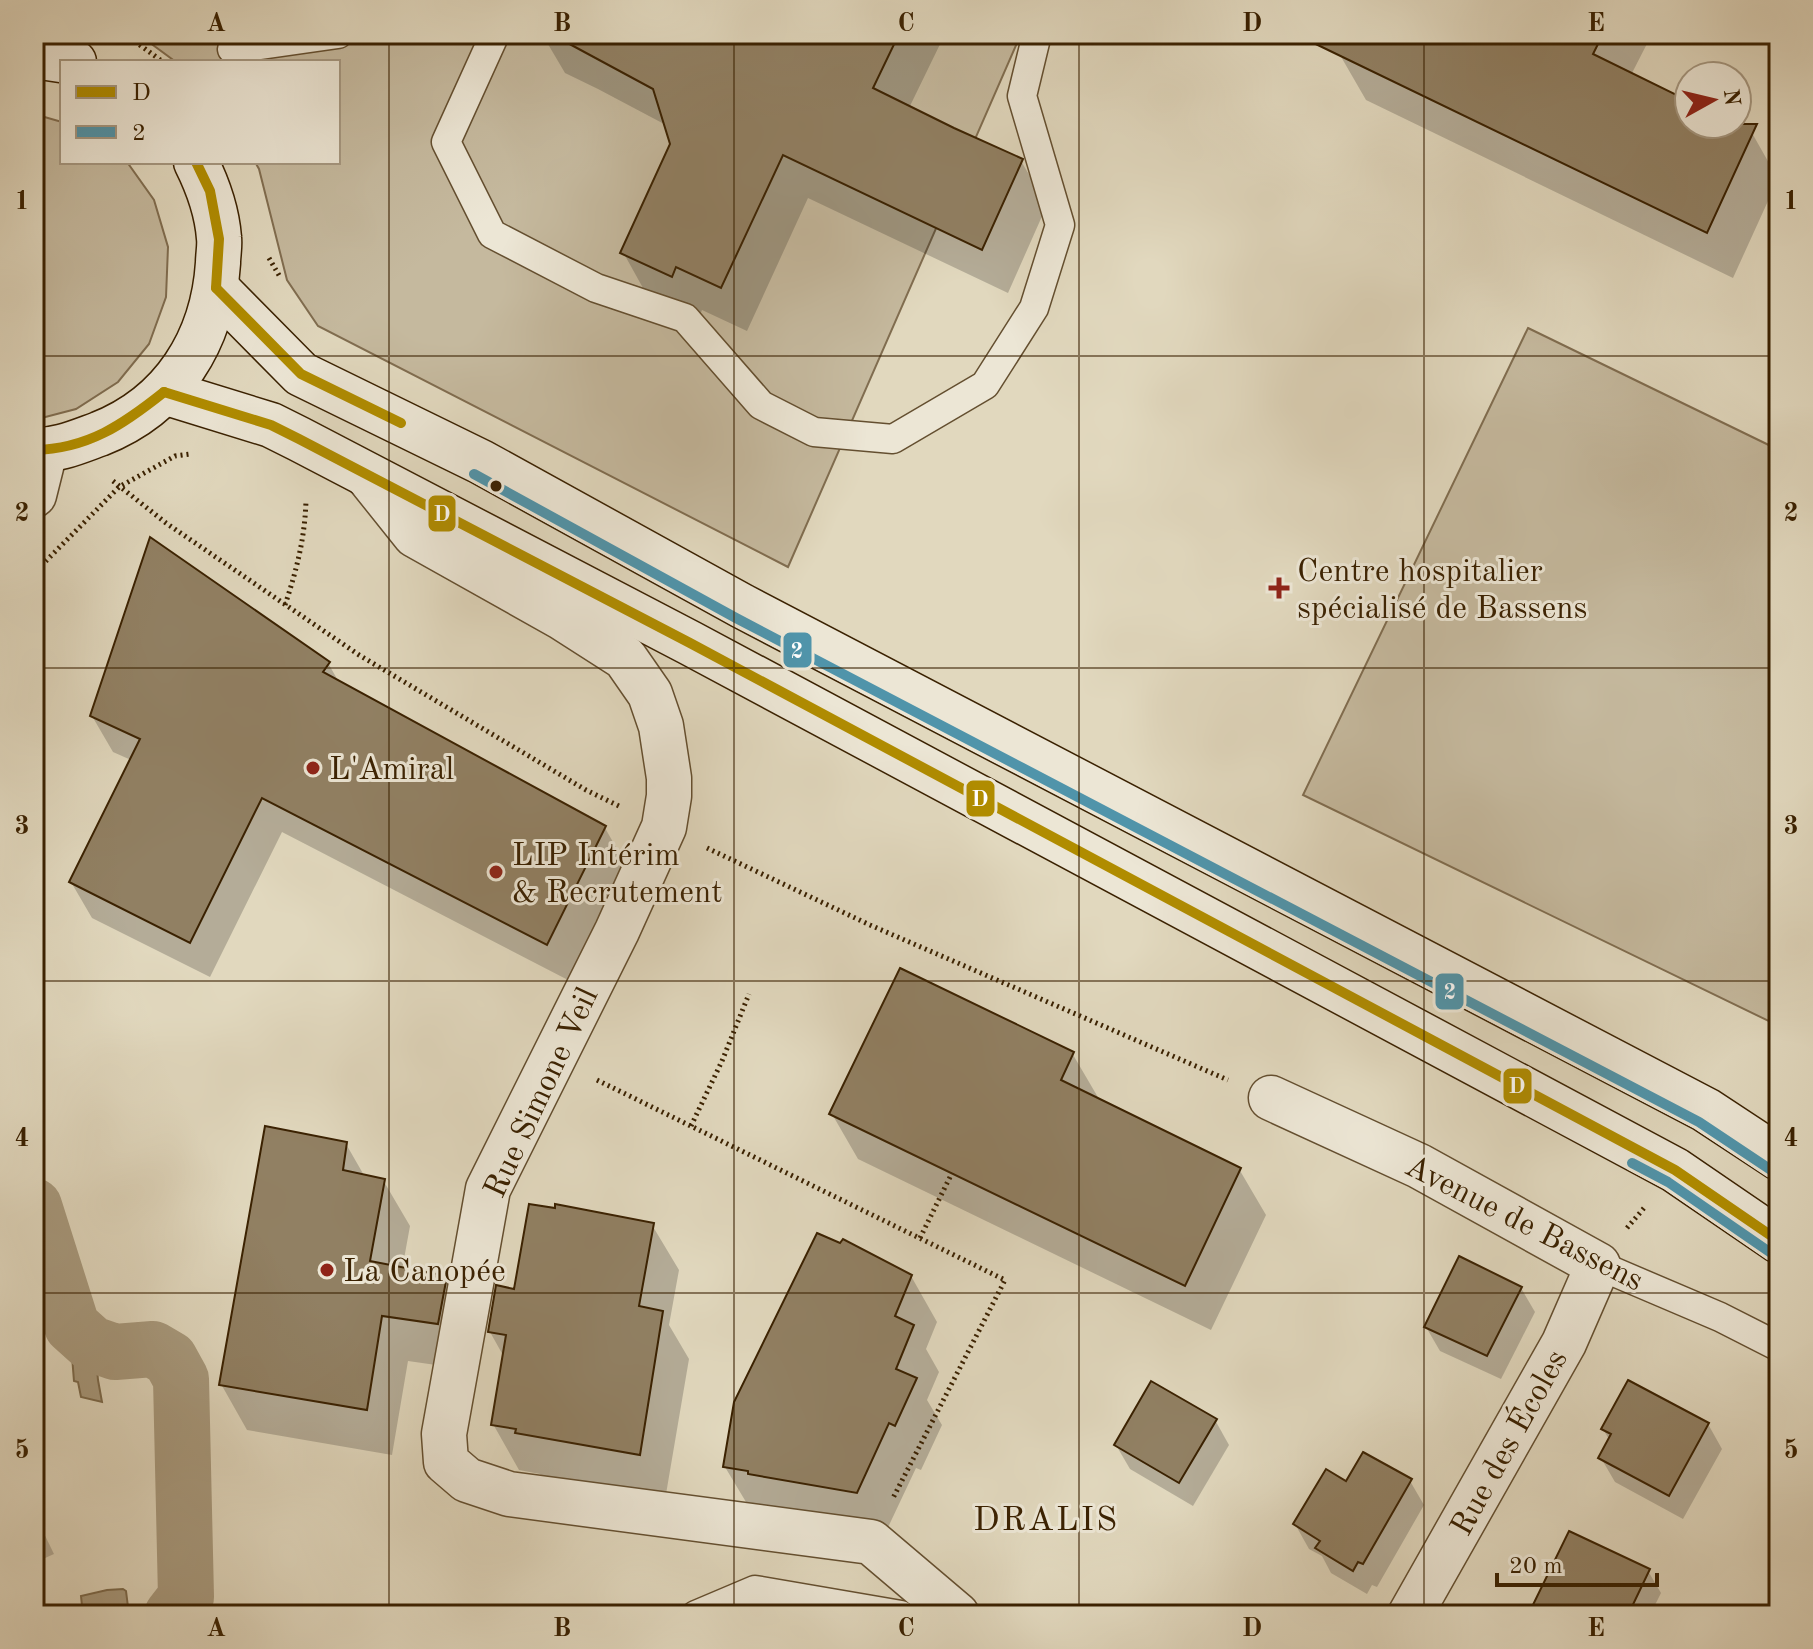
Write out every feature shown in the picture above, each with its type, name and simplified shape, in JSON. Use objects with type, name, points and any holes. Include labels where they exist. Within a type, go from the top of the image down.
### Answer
[{"type":"main road","points":[[84,34],[104,60]]},
{"type":"main road","points":[[34,56],[61,60]]},
{"type":"main road","points":[[34,495],[40,450],[68,446],[120,426],[164,392],[183,369],[198,343],[210,317],[216,288],[219,239],[210,191],[197,164]]},
{"type":"main road","points":[[216,288],[301,374],[481,462],[742,606],[1706,1110],[1779,1158]]},
{"type":"main road","points":[[164,392],[271,425],[744,672],[1675,1170],[1779,1241]]},
{"type":"main road","name":"Rue Simone Veil","points":[[367,475],[415,535],[561,617],[625,658],[650,694],[661,726],[669,778],[664,827],[617,931],[488,1189],[444,1434],[446,1462],[467,1480],[509,1494],[871,1542]]},
{"type":"main road","name":"Avenue de Bassens","points":[[1271,1098],[1419,1166],[1598,1265]]},
{"type":"main road","name":"Rue des Écoles","points":[[1410,1615],[1564,1343],[1598,1265]]},
{"type":"main road","points":[[871,1542],[957,1615]]},
{"type":"lane","points":[[231,48],[338,34]]},
{"type":"lane","points":[[495,34],[446,142],[492,234],[596,288],[685,318],[761,405],[814,432],[893,439],[985,385],[1034,308],[1060,225],[1022,96],[1037,34]]},
{"type":"lane","name":"Avenue de Bassens","points":[[1598,1265],[1720,1317],[1779,1347]]},
{"type":"lane","points":[[696,1615],[755,1590],[901,1615]]},
{"type":"path","points":[[125,34],[160,60]]},
{"type":"path","points":[[264,250],[284,283]]},
{"type":"path","points":[[285,605],[305,531],[307,487],[299,439]]},
{"type":"path","points":[[34,563],[45,562],[119,487]]},
{"type":"path","points":[[691,1126],[749,994]]},
{"type":"path","points":[[553,1059],[1005,1280],[871,1542]]},
{"type":"path","points":[[920,1238],[952,1173]]},
{"type":"shaded area","points":[[138,34],[1021,34],[788,567],[318,326],[287,280],[256,164],[340,164],[340,60],[173,60]]},
{"type":"shaded area","points":[[34,114],[60,121],[60,164],[128,164],[154,200],[168,247],[166,297],[149,344],[118,382],[76,409],[34,420]]},
{"type":"shaded area","points":[[1528,328],[1779,450],[1779,1026],[1303,795]]},
{"type":"water","points":[[34,1143],[52,1219],[65,1246],[94,1332],[102,1402],[81,1397],[78,1382],[74,1381],[70,1331],[64,1306],[34,1237]]},
{"type":"water","points":[[175,1541],[184,1541],[185,1550],[190,1554],[194,1601],[185,1615],[141,1615],[172,1607],[179,1600]]},
{"type":"water","points":[[126,1591],[129,1615],[83,1615],[81,1596]]},
{"type":"building","points":[[551,34],[899,34],[873,88],[1023,159],[982,250],[783,155],[721,288],[676,267],[672,277],[620,253],[670,144],[653,89]]},
{"type":"building","points":[[1295,34],[1603,34],[1593,54],[1673,93],[1673,140],[1750,140],[1707,233]]},
{"type":"building","name":"L'Amiral","points":[[150,537],[330,662],[323,672],[606,826],[547,945],[262,798],[190,943],[69,882],[140,739],[90,716]]},
{"type":"building","points":[[900,968],[1074,1052],[1061,1080],[1241,1168],[1185,1286],[829,1114]]},
{"type":"building","name":"La Canopée","points":[[265,1126],[347,1142],[343,1170],[385,1179],[370,1261],[447,1276],[438,1324],[382,1316],[367,1410],[219,1385]]},
{"type":"building","name":"La Canopée","points":[[529,1204],[555,1208],[555,1204],[654,1223],[639,1306],[663,1311],[640,1455],[515,1433],[516,1429],[491,1425],[506,1335],[488,1332],[496,1285],[514,1289]]},
{"type":"building","points":[[817,1233],[840,1243],[843,1239],[912,1275],[895,1316],[914,1325],[896,1369],[917,1378],[895,1426],[889,1423],[857,1493],[723,1467],[734,1402]]},
{"type":"building","points":[[1459,1256],[1522,1287],[1487,1356],[1424,1327]]},
{"type":"building","points":[[1628,1380],[1709,1423],[1669,1496],[1598,1458],[1611,1434],[1601,1429]]},
{"type":"building","points":[[1151,1381],[1217,1419],[1179,1483],[1114,1445]]},
{"type":"building","points":[[1363,1452],[1412,1479],[1363,1564],[1358,1562],[1353,1571],[1315,1548],[1320,1541],[1293,1524],[1326,1469],[1346,1481]]},
{"type":"building","points":[[1569,1531],[1650,1569],[1628,1615],[1528,1615]]},
{"type":"waterway","points":[[34,1206],[72,1326],[92,1344],[115,1352],[153,1349],[170,1359],[181,1379],[186,1597],[172,1615]]},
{"type":"transit line","name":"D","points":[[197,164],[210,191],[219,239],[216,288]]},
{"type":"transit line","name":"D","points":[[216,288],[301,374],[401,423]]},
{"type":"transit line","name":"D","points":[[164,392],[271,425],[690,643],[1675,1170],[1779,1241]]},
{"type":"transit line","name":"D","points":[[34,450],[71,445],[104,433],[164,392]]},
{"type":"transit line","name":"2","points":[[474,474],[736,618],[1699,1122],[1771,1170]]},
{"type":"transit line","name":"2","points":[[1632,1163],[1668,1182],[1771,1253]]},
{"type":"place","name":"Centre hospitalier spécialisé de Bassens","points":[[1279,588]]},
{"type":"place","name":"L'Amiral","points":[[313,768]]},
{"type":"place","name":"LIP Intérim & Recrutement","points":[[496,872]]},
{"type":"place","name":"La Canopée","points":[[327,1270]]},
{"type":"district","name":"DRALIS","points":[[1046,1518]]}]
